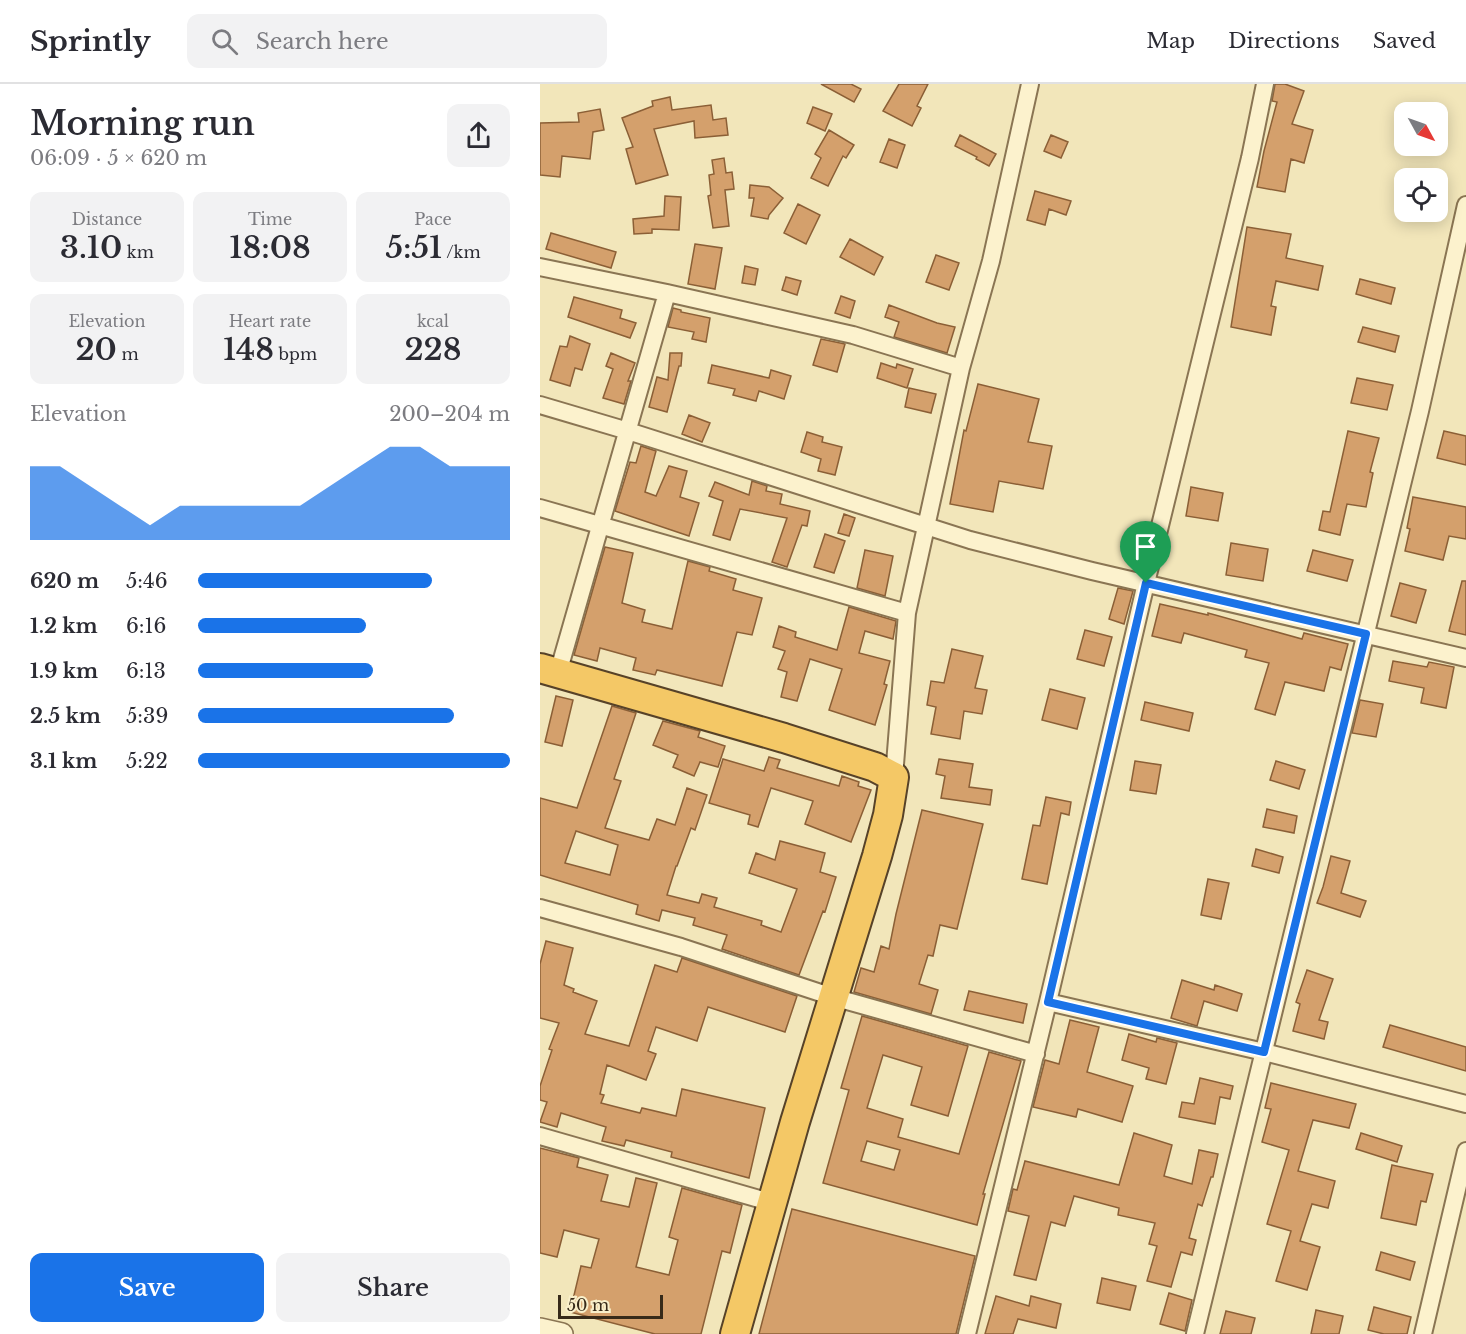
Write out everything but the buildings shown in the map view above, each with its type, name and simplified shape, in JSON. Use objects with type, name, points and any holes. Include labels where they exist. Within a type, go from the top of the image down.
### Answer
[{"type":"highway","points":[[549,671],[784,738],[875,767],[894,777],[884,831],[795,1122],[735,1334]]},
{"type":"street","points":[[894,777],[907,613],[961,368],[991,261],[1030,84]]},
{"type":"street","points":[[967,1334],[1250,158],[1265,84]]},
{"type":"street","points":[[1195,1334],[1420,411],[1466,205]]},
{"type":"street","points":[[540,267],[853,335],[961,368]]},
{"type":"street","points":[[549,671],[600,524],[667,293]]},
{"type":"street","points":[[540,405],[1011,551],[1466,658]]},
{"type":"street","points":[[540,508],[907,613]]},
{"type":"street","points":[[540,908],[681,947],[833,997],[1035,1053]]},
{"type":"street","points":[[1048,1002],[1264,1052],[1466,1104]]},
{"type":"street","points":[[540,1136],[773,1203]]},
{"type":"street","points":[[1423,1334],[1466,1151]]},
{"type":"street","points":[[540,1329],[562,1334]]},
{"type":"route","points":[[1146,583],[1366,634],[1264,1052],[1048,1002],[1146,583]]}]
